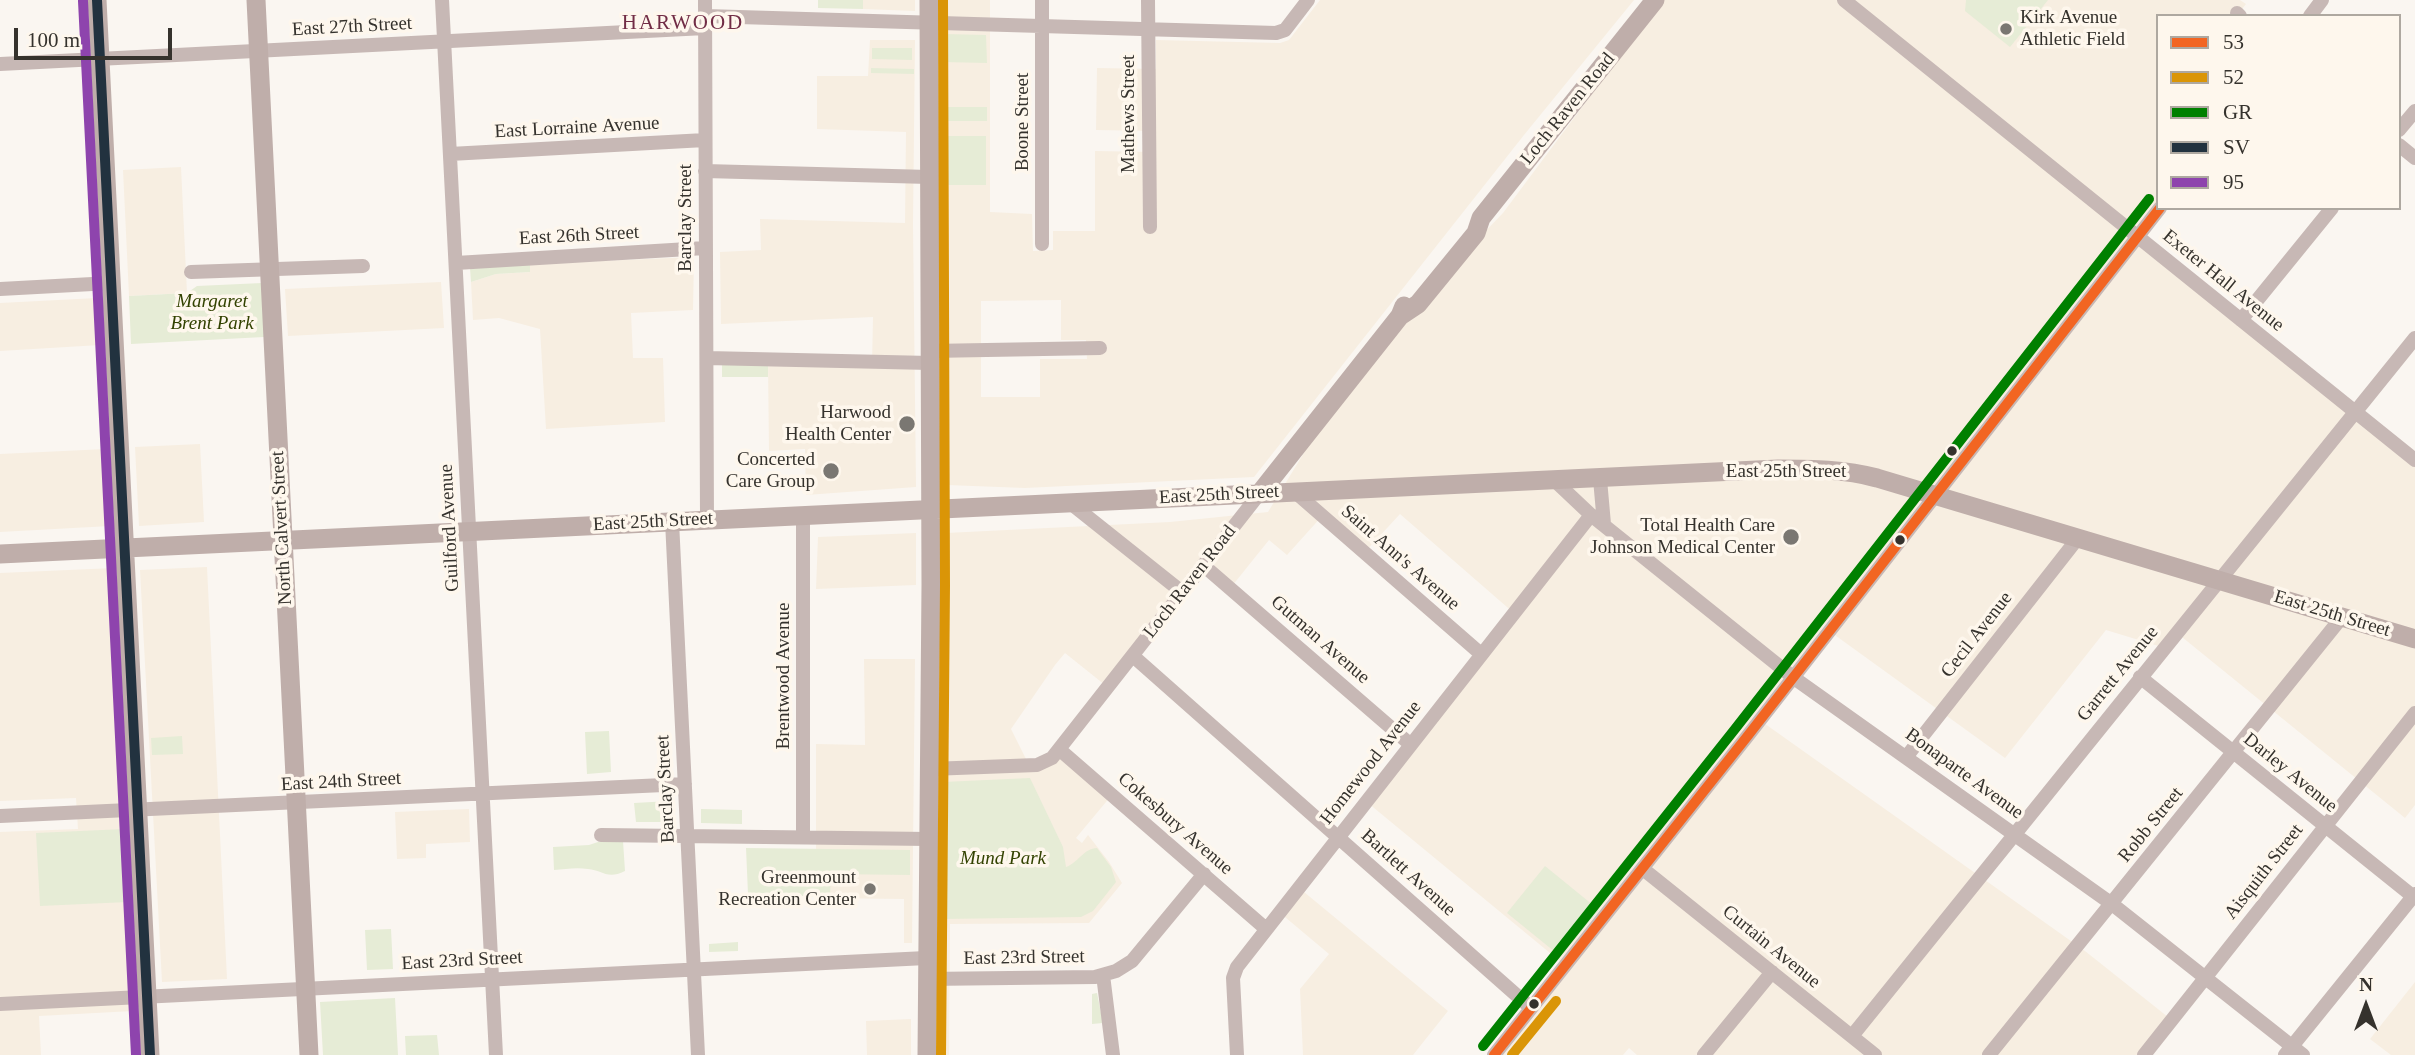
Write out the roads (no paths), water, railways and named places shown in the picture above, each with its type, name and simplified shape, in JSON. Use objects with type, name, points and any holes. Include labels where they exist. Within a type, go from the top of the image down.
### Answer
[{"type":"main road","points":[[97,0],[150,1055]]},
{"type":"main road","name":"North Calvert Street","points":[[256,0],[309,1055]]},
{"type":"main road","points":[[927,1055],[930,769],[929,0]]},
{"type":"main road","name":"Loch Raven Road","points":[[1259,494],[1400,316],[1418,304],[1476,233],[1481,218],[1655,0]]},
{"type":"main road","name":"East 25th Street","points":[[0,554],[1069,502],[1824,469],[1855,472],[2415,639]]},
{"type":"street","name":"Guilford Avenue","points":[[442,0],[496,1055]]},
{"type":"street","name":"Barclay Street","points":[[705,0],[707,520]]},
{"type":"street","name":"Boone Street","points":[[1042,0],[1042,244]]},
{"type":"street","name":"Mathews Street","points":[[1148,0],[1150,227]]},
{"type":"street","name":"East 27th Street","points":[[0,64],[444,42],[705,22],[929,22],[1281,32],[1308,0]]},
{"type":"street","name":"Exeter Hall Avenue","points":[[1844,0],[2415,460]]},
{"type":"street","points":[[2401,128],[2415,111]]},
{"type":"street","name":"East Lorraine Avenue","points":[[450,154],[705,140]]},
{"type":"street","points":[[2401,147],[2415,158]]},
{"type":"street","points":[[705,171],[929,177]]},
{"type":"street","points":[[1493,1055],[1794,678],[2158,210]]},
{"type":"street","points":[[2241,320],[2330,210]]},
{"type":"street","name":"East 26th Street","points":[[456,270],[705,248]]},
{"type":"street","points":[[191,272],[363,266]]},
{"type":"street","points":[[0,289],[111,284]]},
{"type":"street","name":"Garrett Avenue","points":[[1852,1037],[2415,338]]},
{"type":"street","points":[[707,358],[930,357],[1100,348]]},
{"type":"street","points":[[1597,519],[1600,479]]},
{"type":"street","name":"Bonaparte Avenue","points":[[1555,481],[1597,519],[1794,678],[2112,904],[2206,977],[2293,1052]]},
{"type":"street","name":"Saint Ann's Avenue","points":[[1294,492],[1481,654]]},
{"type":"street","name":"Loch Raven Road","points":[[1060,750],[1259,494]]},
{"type":"street","points":[[1069,502],[1182,592]]},
{"type":"street","name":"Brentwood Avenue","points":[[803,515],[803,837]]},
{"type":"street","name":"Homewood Avenue","points":[[1237,1055],[1233,978],[1237,967],[1481,654],[1597,519]]},
{"type":"street","name":"Barclay Street","points":[[672,522],[698,1055]]},
{"type":"street","name":"Cecil Avenue","points":[[1907,756],[2078,538]]},
{"type":"street","name":"Gutman Avenue","points":[[1203,565],[1410,745]]},
{"type":"street","name":"Robb Street","points":[[1989,1055],[2342,617]]},
{"type":"street","name":"Bartlett Avenue","points":[[1133,656],[1531,1008]]},
{"type":"street","name":"Darley Avenue","points":[[2140,677],[2414,896]]},
{"type":"street","name":"Aisquith Street","points":[[2144,1055],[2415,713]]},
{"type":"street","points":[[930,769],[1037,765],[1048,762],[1060,750]]},
{"type":"street","name":"Cokesbury Avenue","points":[[1060,750],[1265,928]]},
{"type":"street","name":"East 24th Street","points":[[0,816],[684,784]]},
{"type":"street","points":[[601,835],[929,839]]},
{"type":"street","name":"Curtain Avenue","points":[[1643,869],[1852,1037],[1867,1053]]},
{"type":"street","name":"East 23rd Street","points":[[926,979],[1103,975],[1132,961],[1204,874]]},
{"type":"street","points":[[2293,1052],[2414,896]]},
{"type":"street","name":"East 23rd Street","points":[[0,1003],[926,958]]},
{"type":"street","points":[[1704,1055],[1772,972]]},
{"type":"street","points":[[1103,975],[1113,1055]]},
{"type":"place","name":"Kirk Avenue Athletic Field","points":[[2006,29]]},
{"type":"place","name":"Harwood Health Center","points":[[907,424]]},
{"type":"place","name":"Concerted Care Group","points":[[831,471]]},
{"type":"place","name":"Total Health Care Johnson Medical Center","points":[[1791,537]]},
{"type":"place","name":"Greenmount Recreation Center","points":[[870,889]]},
{"type":"district","name":"HARWOOD","points":[[683,23]]},
{"type":"park label","name":"Margaret Brent Park","points":[[212,313]]},
{"type":"park label","name":"Mund Park","points":[[1003,859]]}]
